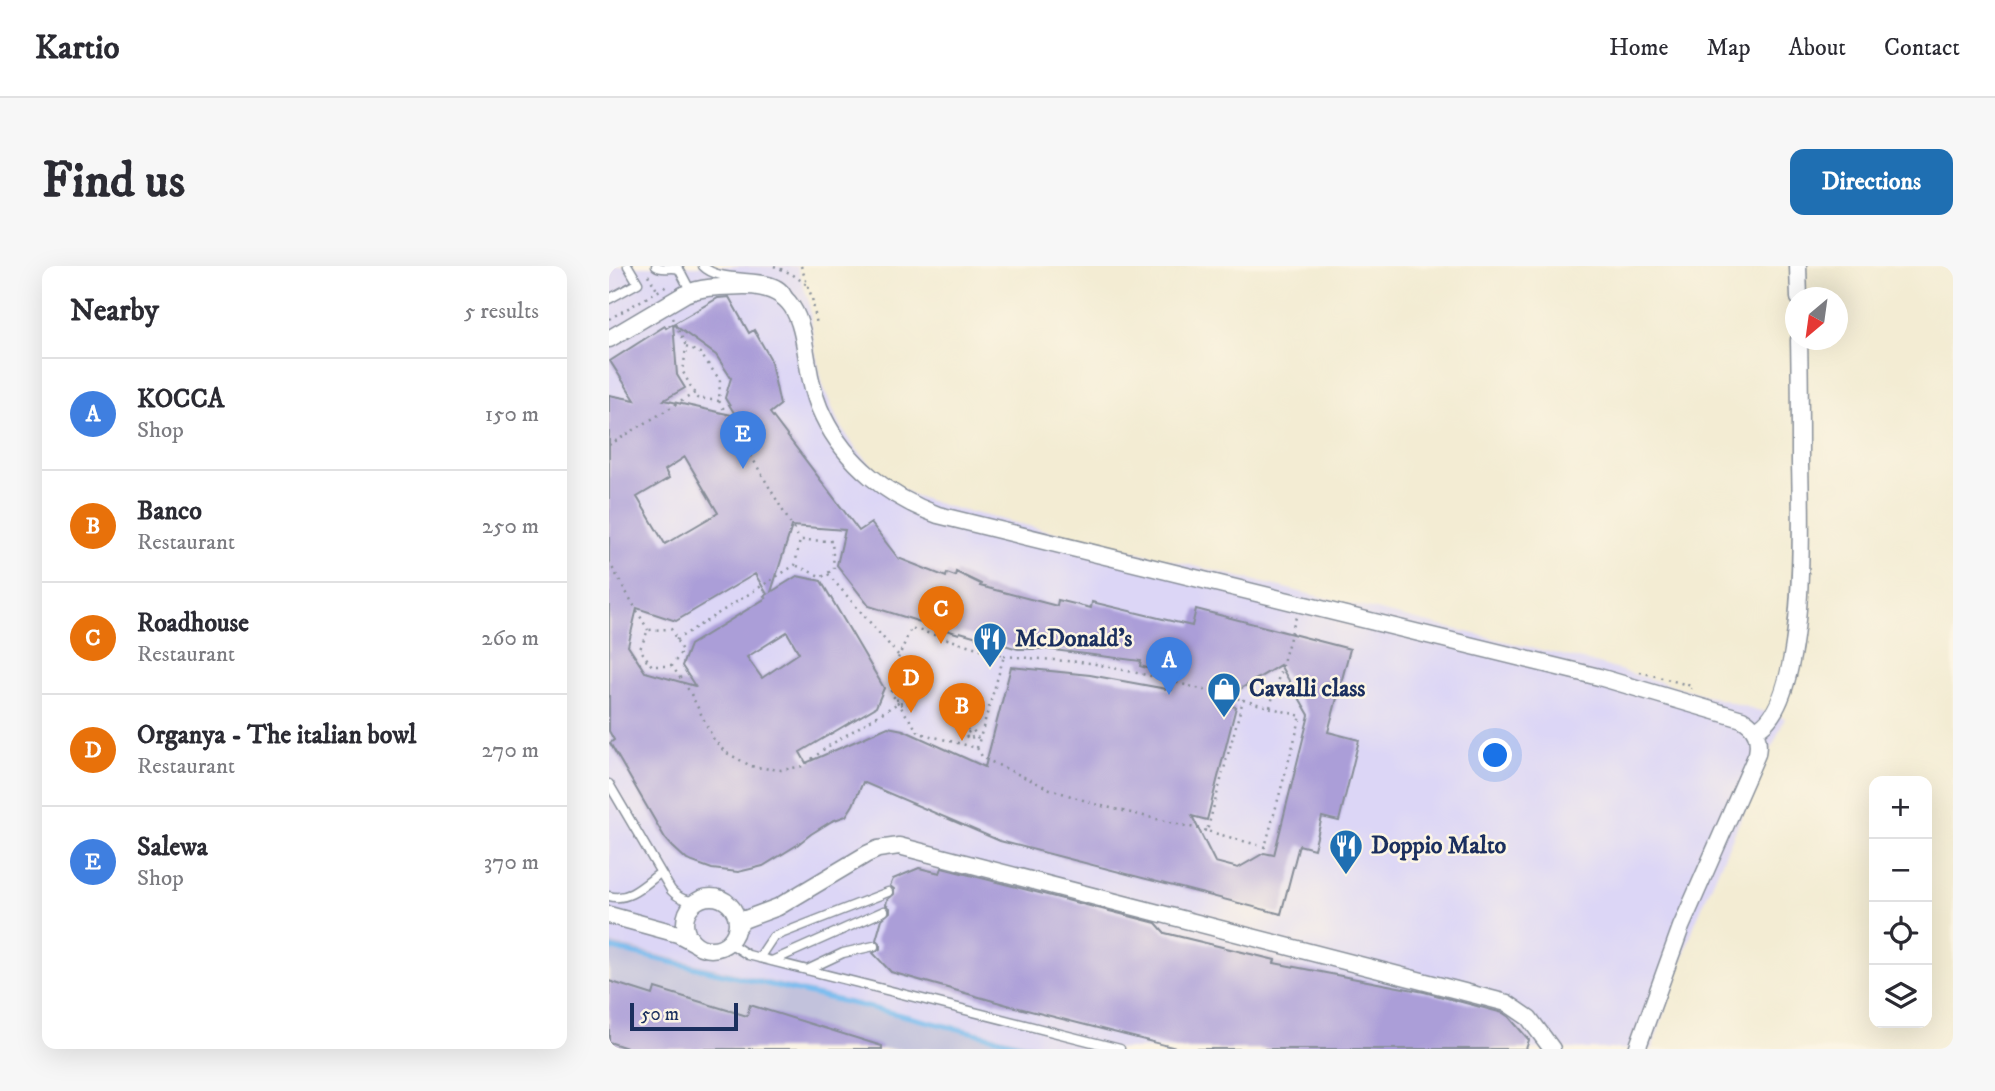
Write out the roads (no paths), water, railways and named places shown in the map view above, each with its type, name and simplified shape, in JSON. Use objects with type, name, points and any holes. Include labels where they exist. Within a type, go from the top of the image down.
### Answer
[{"type":"street","points":[[1798,266],[1799,287]]},
{"type":"street","points":[[609,339],[691,292],[709,287],[757,286],[776,291],[798,316],[815,396],[836,439],[849,457],[866,473],[902,500],[938,515],[1599,677],[1742,719],[1755,730],[1758,754],[1682,927],[1637,1049]]},
{"type":"street","points":[[1755,730],[1764,724],[1777,705],[1796,633],[1801,543],[1799,350]]},
{"type":"street","points":[[609,915],[678,934],[711,949],[723,945],[733,937],[743,920],[778,906],[878,849],[899,846],[1497,1000],[1518,1009],[1537,1028],[1552,1049]]},
{"type":"street","points":[[695,943],[686,929],[686,918],[692,905],[699,900],[716,897],[748,913],[762,913]]},
{"type":"street","points":[[730,906],[735,913],[736,929]]},
{"type":"street","points":[[660,929],[674,928],[686,918]]},
{"type":"street","points":[[1537,1028],[1545,1049]]},
{"type":"lane","points":[[609,299],[638,283],[628,266]]},
{"type":"lane","points":[[656,266],[662,269],[672,267],[681,271],[691,292]]},
{"type":"lane","points":[[702,266],[717,274],[757,273],[771,277],[783,285],[789,303]]},
{"type":"lane","points":[[609,784],[675,895],[686,901],[699,900]]},
{"type":"lane","points":[[609,896],[627,896],[660,873]]},
{"type":"lane","points":[[759,958],[773,937],[888,892]]},
{"type":"lane","points":[[772,961],[884,911]]},
{"type":"lane","points":[[723,945],[734,946],[759,958],[1119,1049]]},
{"type":"lane","points":[[807,970],[843,953],[874,946]]},
{"type":"waterway","points":[[609,948],[1040,1049]]},
{"type":"place","name":"Salewa","points":[[743,469]]},
{"type":"place","name":"Roadhouse","points":[[941,644]]},
{"type":"place","name":"McDonald's","points":[[990,669]]},
{"type":"place","name":"KOCCA","points":[[1169,695]]},
{"type":"place","name":"Organya - The italian bowl","points":[[911,713]]},
{"type":"place","name":"Cavalli class","points":[[1224,719]]},
{"type":"place","name":"Banco","points":[[962,741]]},
{"type":"place","name":"Doppio Malto","points":[[1346,876]]}]
